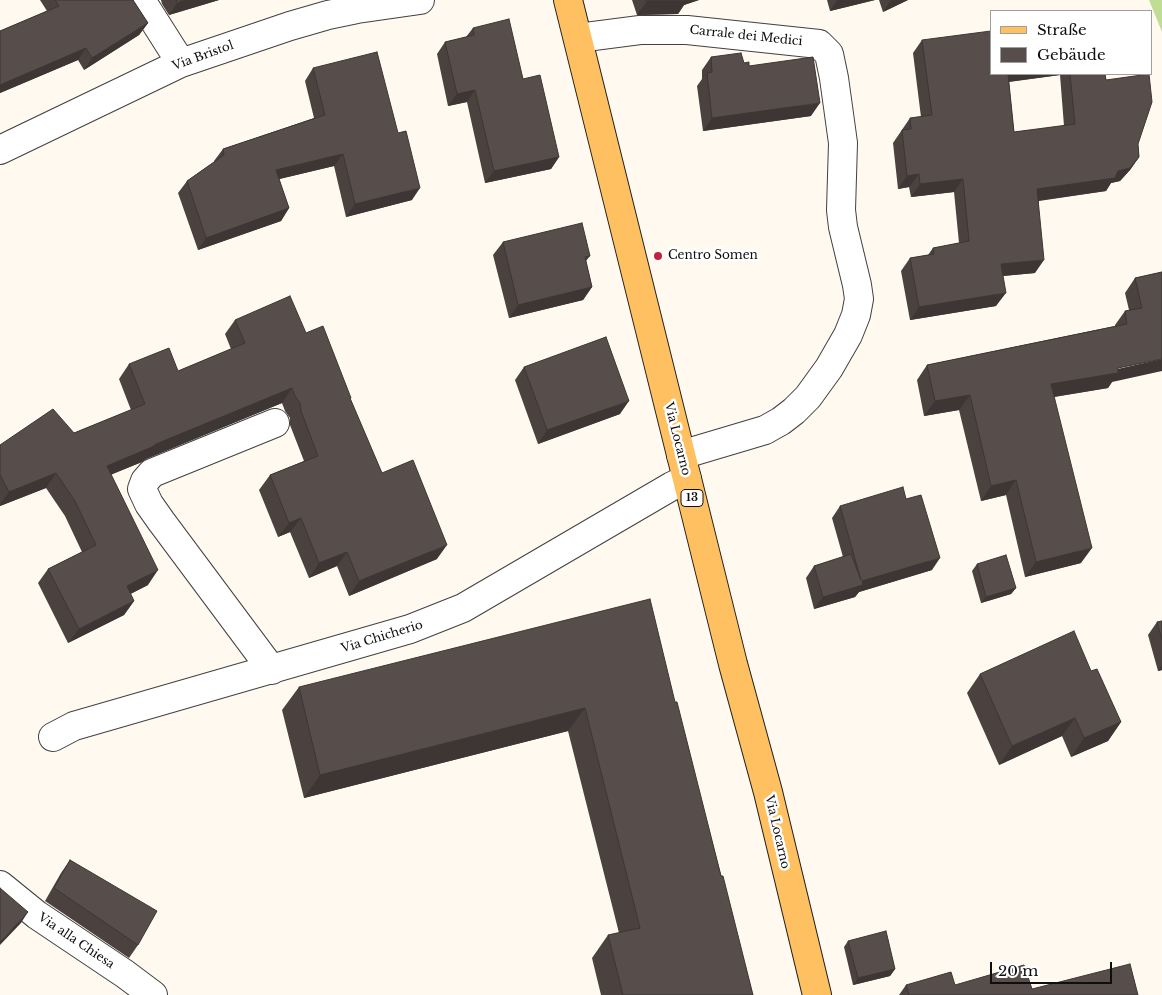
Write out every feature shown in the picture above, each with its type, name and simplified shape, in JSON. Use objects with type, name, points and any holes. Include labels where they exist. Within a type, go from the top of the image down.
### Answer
[{"type":"main road","name":"Via Locarno","points":[[568,0],[736,673],[768,792],[817,995]]},
{"type":"street","points":[[141,0],[180,62]]},
{"type":"street","name":"Via Bristol","points":[[0,150],[180,62],[328,15],[420,0]]},
{"type":"street","name":"Carrale dei Medici","points":[[578,38],[640,30],[687,30],[819,44],[829,54],[843,144],[841,210],[843,227],[859,299],[854,322],[829,368],[808,397],[794,411],[782,421],[766,430],[684,467]]},
{"type":"street","points":[[272,670],[161,521],[142,490],[145,481],[152,474],[275,423]]},
{"type":"street","name":"Via Chicherio","points":[[53,737],[74,726],[410,630],[463,608],[672,486],[684,467]]},
{"type":"street","name":"Via alla Chiesa","points":[[0,885],[37,915],[153,995]]},
{"type":"green space","points":[[1149,0],[1162,0],[1162,32]]},
{"type":"building","points":[[55,0],[133,0],[148,23],[92,58],[86,48],[0,85],[0,31],[59,6]]},
{"type":"building","points":[[686,0],[687,1],[647,1]]},
{"type":"building","points":[[509,19],[523,79],[540,75],[559,157],[494,171],[475,90],[457,94],[445,42],[474,35],[473,28]]},
{"type":"building","points":[[990,31],[990,75],[1008,75],[1014,132],[1075,124],[1070,75],[1105,75],[1106,80],[1149,75],[1152,102],[1138,144],[1139,157],[1130,168],[1118,171],[1115,178],[1037,189],[1044,260],[1001,264],[1006,293],[919,307],[910,258],[934,254],[933,248],[969,241],[963,179],[920,184],[919,174],[907,176],[902,130],[911,129],[910,118],[932,115],[922,40]]},
{"type":"building","points":[[377,52],[398,133],[406,131],[420,188],[355,204],[343,154],[276,170],[289,208],[206,238],[187,181],[224,155],[223,149],[325,115],[313,68]]},
{"type":"building","points":[[741,53],[744,63],[749,62],[749,66],[813,57],[820,103],[712,118],[707,73],[712,72],[711,57]]},
{"type":"building","points":[[582,223],[590,256],[585,257],[592,287],[518,305],[503,242]]},
{"type":"building","points":[[1162,272],[1162,359],[1118,368],[1118,373],[1051,384],[1092,548],[1036,562],[1016,480],[991,486],[970,395],[935,401],[927,365],[1127,324],[1125,311],[1142,308],[1135,278]]},
{"type":"building","points":[[290,296],[306,333],[323,326],[350,398],[382,473],[413,460],[447,545],[359,581],[347,552],[319,563],[301,518],[289,523],[270,475],[318,456],[301,411],[300,403],[292,388],[107,466],[158,570],[127,586],[134,601],[79,629],[48,569],[96,545],[75,501],[56,473],[9,492],[0,475],[0,445],[53,409],[74,433],[145,404],[129,364],[169,348],[178,371],[245,343],[235,320]]},
{"type":"building","points":[[606,337],[629,401],[547,430],[524,367]]},
{"type":"building","points":[[903,487],[906,499],[921,495],[940,558],[862,581],[863,585],[823,597],[814,566],[851,554],[861,580],[840,506]]},
{"type":"building","points":[[1006,555],[1016,588],[986,597],[977,564]]},
{"type":"building","points":[[650,599],[675,702],[677,702],[753,995],[623,995],[608,935],[640,928],[585,708],[320,775],[299,687]]},
{"type":"building","points":[[1162,621],[1162,640],[1157,622]]},
{"type":"building","points":[[1074,631],[1091,671],[1097,669],[1121,722],[1084,738],[1075,718],[1012,746],[980,674]]},
{"type":"building","points":[[70,860],[157,911],[138,945],[54,888]]},
{"type":"building","points":[[0,888],[28,912],[0,942]]},
{"type":"building","points":[[886,931],[895,969],[858,978],[848,941]]},
{"type":"building","points":[[1130,964],[1138,995],[909,995],[906,985],[951,972],[955,985],[1024,965],[1032,989]]},
{"type":"place","name":"Centro Somen","points":[[658,256]]}]
